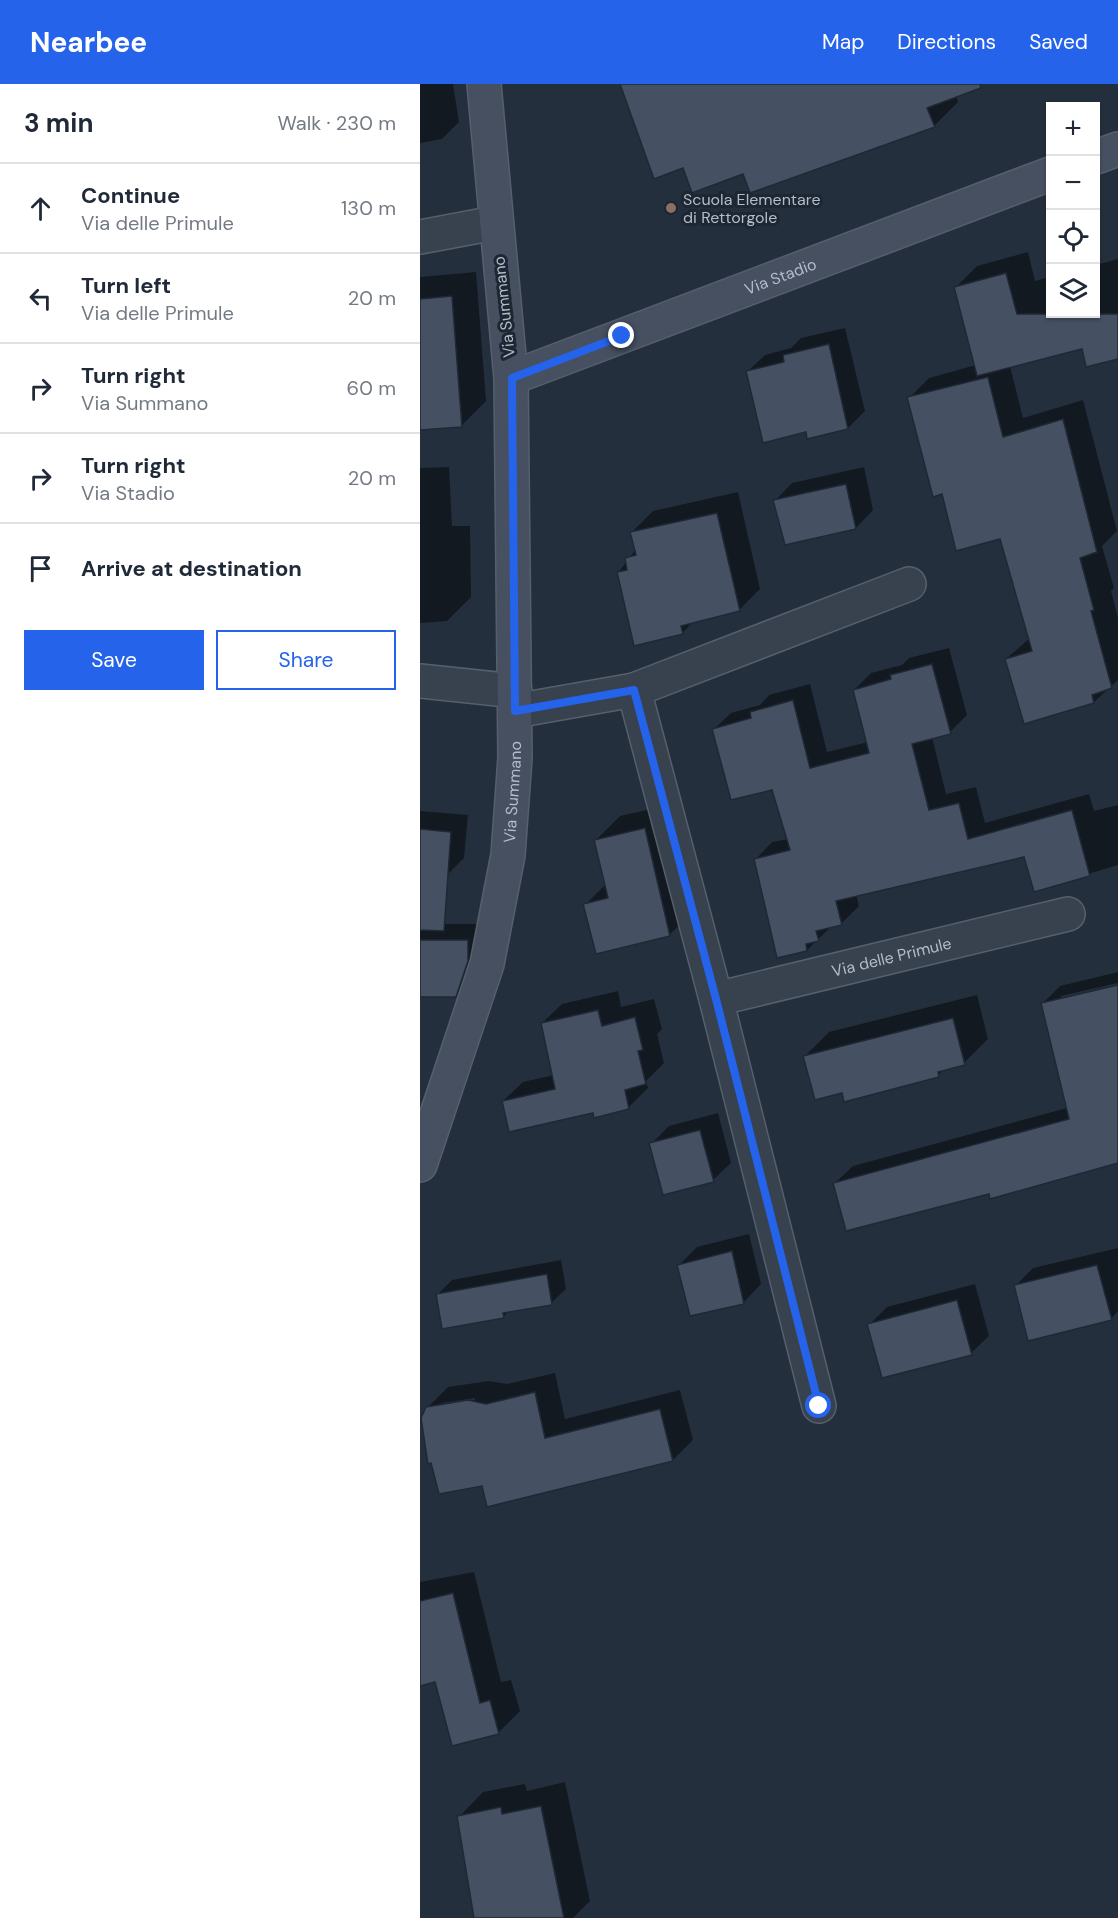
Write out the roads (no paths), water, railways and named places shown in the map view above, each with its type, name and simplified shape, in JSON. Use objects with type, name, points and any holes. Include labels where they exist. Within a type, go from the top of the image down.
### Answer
[{"type":"main road","name":"Via Summano","points":[[420,1165],[487,964],[508,855],[515,758],[512,378],[495,223],[484,84]]},
{"type":"main road","points":[[1098,156],[1118,149]]},
{"type":"main road","name":"Via Stadio","points":[[512,378],[1046,176]]},
{"type":"street","points":[[420,237],[495,223]]},
{"type":"street","points":[[420,681],[515,701],[634,690],[909,584]]},
{"type":"street","points":[[634,690],[716,999],[819,1406]]},
{"type":"street","name":"Via delle Primule","points":[[716,999],[1068,914]]},
{"type":"place","name":"Scuola Elementare di Rettorgole","points":[[671,208]]}]
